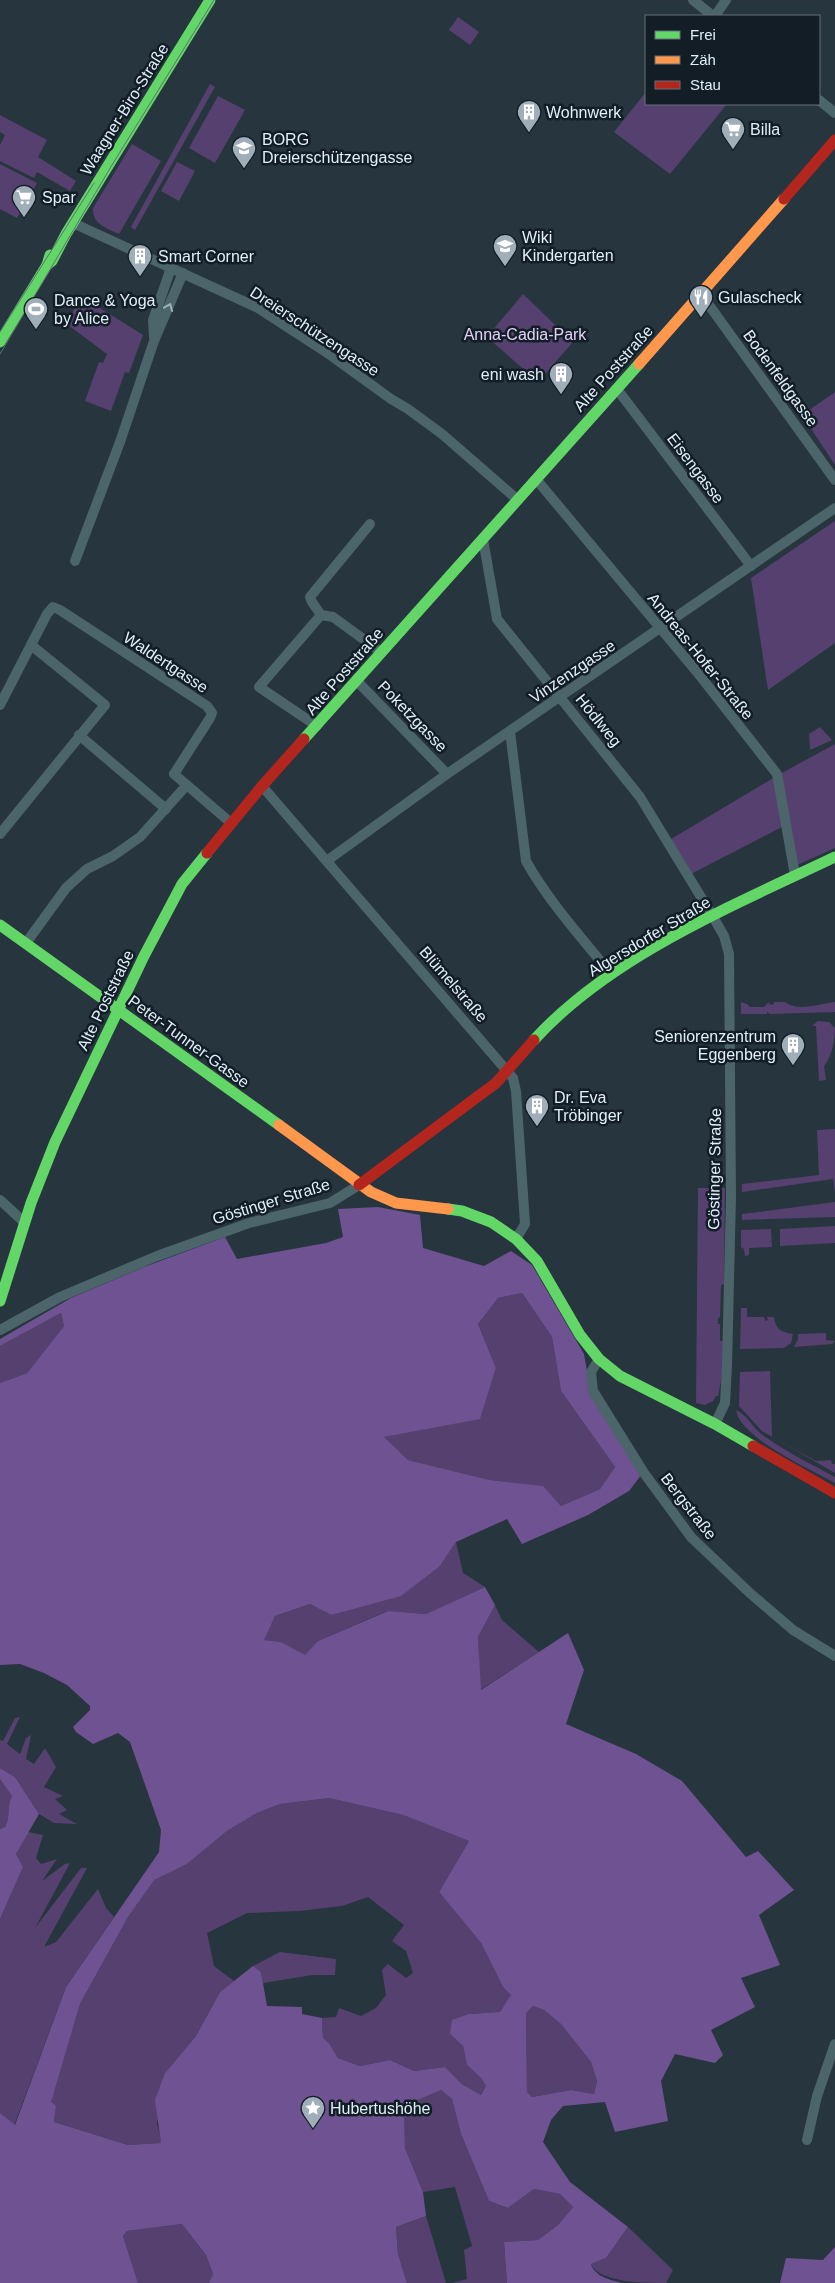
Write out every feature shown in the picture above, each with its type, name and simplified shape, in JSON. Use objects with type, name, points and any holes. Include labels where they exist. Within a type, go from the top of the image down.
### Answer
[{"type":"main road","name":"Waagner-Biro-Straße","points":[[0,342],[47,265],[52,261],[72,223],[210,0]]},
{"type":"main road","name":"Alte Poststraße","points":[[0,1301],[39,1183],[74,1100],[119,1011],[144,956],[182,884],[262,786],[617,389],[835,140]]},
{"type":"main road","name":"Algersdorfer Straße","points":[[359,1185],[496,1083],[552,1020],[611,974],[712,915],[835,856]]},
{"type":"main road","name":"Peter-Tunner-Gasse","points":[[2,929],[26,943],[359,1185]]},
{"type":"main road","points":[[359,1185],[396,1203],[462,1211],[490,1222],[516,1239],[537,1261],[580,1335],[599,1359],[620,1376],[715,1424],[835,1492]]},
{"type":"street","points":[[693,0],[713,15]]},
{"type":"street","points":[[715,15],[726,0]]},
{"type":"street","points":[[820,101],[835,113]]},
{"type":"street","name":"Dreierschützengasse","points":[[72,223],[258,308],[326,352],[442,434],[518,500]]},
{"type":"street","points":[[154,341],[153,320],[171,268]]},
{"type":"street","points":[[75,561],[114,460],[154,341],[183,273]]},
{"type":"street","name":"Bodenfeldgasse","points":[[701,294],[835,480]]},
{"type":"street","name":"Eisengasse","points":[[617,389],[752,566]]},
{"type":"street","name":"Andreas-Hofer-Straße","points":[[536,479],[660,630],[697,672],[777,774],[795,875]]},
{"type":"street","name":"Vinzenzgasse","points":[[328,860],[510,730],[660,630],[835,508]]},
{"type":"street","points":[[370,524],[310,596],[312,602],[322,615],[333,617],[382,652]]},
{"type":"street","name":"Hödlweg","points":[[483,539],[497,619],[561,696],[640,797],[712,915]]},
{"type":"street","name":"Waldertgasse","points":[[31,645],[53,607],[207,706],[212,713],[210,718],[174,774],[231,823]]},
{"type":"street","points":[[317,726],[259,687],[322,615]]},
{"type":"street","points":[[0,705],[31,645],[105,705],[0,834]]},
{"type":"street","name":"Poketzgasse","points":[[356,680],[447,774]]},
{"type":"street","points":[[510,730],[526,861],[534,876],[611,974]]},
{"type":"street","points":[[79,735],[166,809]]},
{"type":"street","points":[[26,943],[66,888],[87,869],[112,856],[140,837],[186,786]]},
{"type":"street","name":"Blümelstraße","points":[[262,786],[509,1070],[516,1090],[525,1224],[516,1239]]},
{"type":"street","name":"Göstinger Straße","points":[[712,915],[724,936],[729,954],[731,1037],[731,1198],[727,1366],[724,1403],[715,1424]]},
{"type":"street","name":"Göstinger Straße","points":[[0,1330],[60,1298],[157,1256],[249,1223],[330,1203],[359,1185]]},
{"type":"street","points":[[0,1200],[25,1223]]},
{"type":"street","name":"Bergstraße","points":[[599,1359],[591,1372],[593,1391],[648,1478],[691,1538],[750,1594],[793,1630],[835,1656]]},
{"type":"street","points":[[807,2140],[816,2096],[835,2044]]},
{"type":"green space","points":[[458,17],[479,32],[470,45],[449,30]]},
{"type":"green space","points":[[210,84],[215,87],[135,230],[131,227]]},
{"type":"green space","points":[[645,93],[645,105],[726,105],[670,174],[614,132]]},
{"type":"green space","points":[[218,96],[245,110],[215,163],[189,148]]},
{"type":"green space","points":[[0,115],[47,140],[38,157],[76,181],[70,191],[37,172],[34,178],[0,161],[0,145],[5,135],[0,132]]},
{"type":"green space","points":[[132,144],[161,161],[119,234],[97,222],[93,208]]},
{"type":"green space","points":[[177,162],[195,171],[179,201],[161,191]]},
{"type":"green space","points":[[0,164],[37,183],[17,218],[0,209]]},
{"type":"green space","name":"Anna-Cadia-Park","points":[[523,294],[573,342],[538,382],[487,337]]},
{"type":"green space","points":[[79,295],[143,335],[129,373],[125,372],[111,411],[85,401],[99,362],[103,363],[107,354],[68,325]]},
{"type":"green space","points":[[835,392],[835,465],[802,415]]},
{"type":"green space","points":[[835,521],[835,643],[768,690],[751,578]]},
{"type":"green space","points":[[820,727],[832,740],[810,750],[809,734]]},
{"type":"green space","points":[[835,744],[835,848],[797,865],[780,774]]},
{"type":"green space","points":[[775,777],[782,827],[691,874],[671,839]]},
{"type":"green space","points":[[741,1002],[750,1007],[764,1007],[769,1002],[770,1005],[774,1004],[774,1002],[785,1002],[802,1007],[835,1002],[835,1012],[741,1014]]},
{"type":"green space","points":[[818,1021],[829,1022],[835,1028],[832,1048],[824,1066],[826,1080],[819,1081],[816,1026],[812,1026]]},
{"type":"green space","points":[[835,1129],[835,1192],[833,1179],[742,1192],[742,1184],[819,1175],[817,1130]]},
{"type":"green space","points":[[698,1188],[725,1188],[724,1284],[721,1285],[720,1317],[718,1318],[720,1341],[724,1341],[723,1371],[718,1396],[705,1405],[696,1403]]},
{"type":"green space","points":[[835,1202],[835,1217],[742,1220],[742,1214]]},
{"type":"green space","points":[[835,1226],[835,1243],[780,1246],[780,1229]]},
{"type":"green space","points":[[771,1229],[772,1247],[749,1248],[749,1255],[745,1256],[744,1249],[741,1247],[741,1230]]},
{"type":"green space","points":[[522,1293],[552,1337],[561,1391],[615,1467],[600,1489],[561,1506],[542,1486],[490,1480],[408,1460],[383,1437],[480,1418],[496,1368],[478,1324],[498,1298]]},
{"type":"green space","points":[[741,1308],[747,1308],[747,1317],[764,1317],[765,1321],[768,1320],[767,1317],[774,1317],[776,1325],[780,1330],[793,1334],[791,1343],[784,1348],[740,1349]]},
{"type":"green space","points":[[61,1313],[64,1326],[27,1373],[0,1383],[0,1346]]},
{"type":"green space","points":[[826,1333],[826,1340],[835,1341],[832,1344],[794,1347],[798,1334]]},
{"type":"green space","points":[[770,1371],[772,1437],[762,1431],[739,1406],[740,1372]]},
{"type":"green space","points":[[736,1410],[744,1415],[760,1433],[772,1442],[835,1477],[835,1483],[795,1462],[763,1442],[740,1421]]},
{"type":"green space","points":[[780,1441],[816,1461],[831,1460],[832,1464],[835,1464],[835,1473]]},
{"type":"green space","points":[[456,1542],[463,1573],[485,1587],[426,1614],[387,1611],[318,1641],[305,1656],[281,1642],[263,1640],[275,1616],[310,1604],[331,1615],[440,1566]]},
{"type":"green space","points":[[495,1605],[502,1620],[539,1652],[480,1690],[478,1637]]},
{"type":"green space","points":[[20,1717],[7,1744],[20,1754],[26,1738],[31,1735],[26,1759],[34,1764],[45,1748],[56,1767],[44,1787],[63,1796],[55,1799],[67,1810],[59,1814],[77,1824],[54,1823],[39,1814],[15,1777],[0,1768],[0,1740],[3,1741],[15,1718]]},
{"type":"green space","points":[[0,1779],[12,1796],[7,1823],[5,1827],[0,1829]]},
{"type":"green space","points":[[329,1798],[403,1815],[469,1841],[439,1892],[481,1943],[503,1987],[512,1995],[500,2012],[469,2014],[450,2034],[463,2046],[467,2065],[481,2078],[486,2086],[481,2095],[462,2084],[445,2067],[414,2071],[390,2060],[360,2066],[338,2058],[329,2043],[323,2038],[322,2018],[336,2017],[339,2008],[361,2016],[376,2008],[386,1995],[382,1970],[388,1964],[406,1978],[413,1973],[406,1951],[392,1941],[404,1925],[368,1897],[342,1906],[299,1911],[247,1913],[207,1933],[214,1966],[234,1981],[220,1992],[196,2036],[165,2073],[157,2124],[162,2143],[128,2145],[54,2122],[56,2106],[50,2103],[80,2004],[128,1917],[154,1879],[187,1864],[227,1831],[257,1813],[280,1804]]},
{"type":"green space","points":[[28,1832],[43,1835],[36,1858],[41,1864],[57,1859],[42,1881],[65,1864],[70,1863],[35,1928],[81,1868],[87,1868],[44,1947],[56,1942],[98,1889],[106,1908],[114,1917],[66,1987],[14,2126],[0,2113],[0,1919],[23,1867],[16,1854]]},
{"type":"green space","points":[[280,1952],[336,1959],[335,1975],[313,1975],[263,1983],[261,1972],[253,1966]]},
{"type":"green space","points":[[533,2006],[544,2010],[561,2024],[591,2062],[597,2081],[594,2094],[571,2090],[532,2097],[527,2092],[526,2012]]},
{"type":"green space","points":[[441,2090],[452,2099],[461,2134],[489,2201],[508,2208],[534,2189],[560,2194],[573,2207],[558,2225],[538,2240],[504,2242],[507,2283],[453,2283],[467,2279],[464,2250],[472,2246],[455,2187],[423,2192],[405,2148],[404,2106]]},
{"type":"green space","points":[[426,2216],[446,2283],[407,2283],[398,2254],[396,2227]]},
{"type":"green space","points":[[182,2224],[206,2255],[213,2274],[209,2283],[138,2283],[123,2236],[127,2231]]},
{"type":"green space","points":[[628,2227],[673,2270],[666,2283],[624,2281],[603,2275],[591,2264],[606,2258]]},
{"type":"shaded area","points":[[378,1207],[420,1215],[423,1248],[484,1266],[511,1251],[532,1265],[584,1354],[591,1395],[642,1474],[629,1491],[588,1515],[522,1544],[507,1519],[456,1542],[440,1566],[401,1596],[331,1615],[310,1604],[275,1616],[264,1640],[281,1642],[305,1655],[318,1641],[388,1611],[426,1614],[485,1587],[495,1605],[478,1637],[481,1690],[568,1633],[584,1670],[566,1724],[636,1754],[682,1781],[746,1857],[758,1851],[794,1890],[759,1915],[780,1965],[741,1978],[755,2007],[711,2030],[723,2055],[715,2063],[675,2054],[661,2081],[668,2121],[615,2132],[605,2102],[563,2106],[551,2120],[543,2142],[570,2182],[628,2227],[606,2258],[591,2264],[600,2275],[622,2283],[507,2283],[504,2242],[538,2240],[558,2225],[573,2207],[560,2194],[534,2189],[508,2208],[489,2201],[461,2134],[452,2099],[441,2090],[404,2106],[405,2148],[423,2192],[426,2216],[396,2227],[398,2254],[407,2283],[209,2283],[213,2274],[206,2255],[182,2224],[127,2231],[123,2236],[138,2283],[0,2283],[0,2113],[15,2125],[66,1987],[159,1852],[161,1830],[130,1742],[118,1733],[93,1744],[76,1732],[73,1727],[90,1710],[90,1706],[67,1685],[44,1673],[20,1664],[0,1665],[0,1383],[27,1373],[64,1326],[61,1313],[0,1346],[0,1339],[71,1298],[144,1267],[225,1237],[237,1259],[326,1243],[343,1237],[338,1209]],"holes":[[[522,1293],[552,1337],[561,1391],[615,1467],[600,1489],[561,1506],[543,1486],[490,1480],[408,1460],[384,1437],[480,1419],[496,1368],[478,1324],[498,1298]],[[329,1798],[403,1815],[469,1841],[439,1892],[481,1943],[503,1987],[511,1995],[500,2012],[469,2014],[452,2020],[450,2034],[463,2046],[467,2065],[481,2078],[486,2086],[481,2095],[462,2084],[445,2067],[414,2071],[390,2060],[360,2066],[338,2058],[329,2043],[323,2038],[322,2018],[302,2014],[302,2007],[267,2006],[261,1972],[253,1966],[220,1992],[196,2036],[165,2073],[155,2100],[161,2143],[128,2145],[54,2122],[56,2106],[51,2102],[80,2004],[128,1917],[154,1880],[187,1864],[227,1831],[257,1813],[280,1804]],[[533,2006],[544,2010],[561,2024],[591,2062],[597,2081],[594,2094],[571,2090],[532,2097],[527,2092],[526,2013]]]},
{"type":"shaded area","points":[[0,1768],[15,1777],[39,1814],[16,1854],[23,1867],[0,1919],[0,1829],[5,1827],[7,1823],[12,1796],[0,1779]]},
{"type":"shaded area","points":[[835,2247],[835,2283],[780,2283],[786,2258],[823,2260]]},
{"type":"tram line","points":[[0,354],[112,165],[214,0]]},
{"type":"tram line","points":[[0,332],[94,183]]},
{"type":"traffic: fast","points":[[47,265],[52,261],[66,234],[210,0]]},
{"type":"traffic: fast","points":[[0,342],[47,265],[50,255]]},
{"type":"traffic: fast","points":[[304,739],[639,364]]},
{"type":"traffic: fast","points":[[0,1301],[31,1203],[55,1142],[144,956],[182,884],[207,853]]},
{"type":"traffic: fast","points":[[534,1040],[565,1010],[599,983],[636,958],[715,914],[835,857]]},
{"type":"traffic: fast","points":[[0,925],[279,1125]]},
{"type":"traffic: fast","points":[[448,1209],[462,1211],[491,1222],[516,1239],[537,1261],[580,1335],[599,1359],[620,1376],[715,1424],[753,1446]]},
{"type":"traffic: slow","points":[[639,364],[784,199]]},
{"type":"traffic: slow","points":[[279,1125],[371,1192],[396,1203],[448,1209]]},
{"type":"traffic: jam","points":[[784,199],[835,140]]},
{"type":"traffic: jam","points":[[207,853],[262,786],[304,739]]},
{"type":"traffic: jam","points":[[359,1185],[496,1083],[534,1040]]},
{"type":"traffic: jam","points":[[753,1446],[835,1493]]},
{"type":"place","name":"Wohnwerk","points":[[529,133]]},
{"type":"place","name":"Billa","points":[[733,150]]},
{"type":"place","name":"BORG Dreierschützengasse","points":[[244,169]]},
{"type":"place","name":"Spar","points":[[24,218]]},
{"type":"place","name":"Wiki Kindergarten","points":[[505,267]]},
{"type":"place","name":"Smart Corner","points":[[140,277]]},
{"type":"place","name":"Gulascheck","points":[[701,318]]},
{"type":"place","name":"Dance & Yoga by Alice","points":[[36,330]]},
{"type":"place","name":"eni wash","points":[[561,395]]},
{"type":"place","name":"Seniorenzentrum Eggenberg","points":[[793,1066]]},
{"type":"place","name":"Dr. Eva Tröbinger","points":[[537,1127]]},
{"type":"place","name":"Hubertushöhe","points":[[313,2129]]}]
